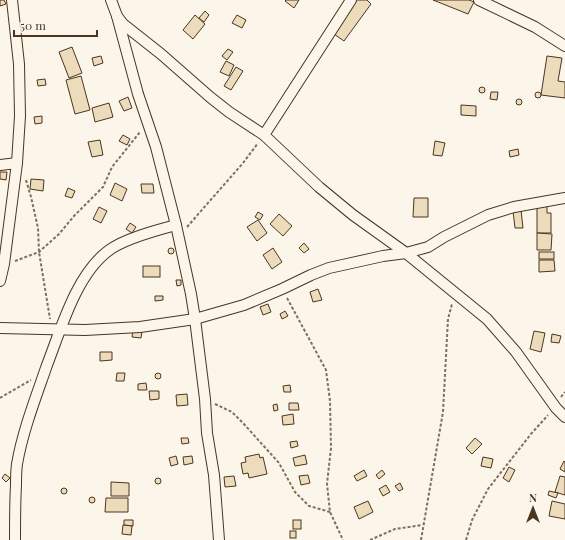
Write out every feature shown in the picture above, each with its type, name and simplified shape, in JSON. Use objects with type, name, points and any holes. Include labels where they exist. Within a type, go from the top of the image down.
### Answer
[{"type":"street","points":[[0,282],[4,264],[17,164],[20,116],[19,64],[12,0]]},
{"type":"street","points":[[111,0],[138,94],[156,147],[176,225],[195,319],[207,433],[214,475],[219,540]]},
{"type":"street","points":[[264,135],[351,0]]},
{"type":"street","points":[[479,0],[535,27],[565,46]]},
{"type":"street","points":[[116,16],[210,97],[229,112],[264,135],[319,187],[406,253],[487,319],[525,363],[556,408],[565,417]]},
{"type":"street","points":[[0,165],[17,164]]},
{"type":"street","points":[[0,328],[55,330],[114,329],[195,319],[244,305],[329,268],[383,256],[406,253],[428,247],[444,236],[488,215],[514,208],[565,198]]},
{"type":"street","points":[[15,540],[17,465],[28,420],[45,371],[55,330],[85,277],[101,257],[109,250],[158,230],[176,225]]},
{"type":"path","points":[[4,264],[39,252],[59,234],[74,216],[103,187],[112,167],[138,134],[149,127]]},
{"type":"path","points":[[178,237],[242,163],[264,135]]},
{"type":"path","points":[[26,179],[38,228],[39,252],[50,315],[55,330]]},
{"type":"path","points":[[282,289],[326,370],[330,401],[331,448],[327,484],[330,512],[343,540]]},
{"type":"path","points":[[421,540],[443,412],[448,319],[455,292]]},
{"type":"path","points":[[0,398],[45,371]]},
{"type":"path","points":[[466,540],[472,520],[488,489],[531,434],[556,408],[565,392]]},
{"type":"path","points":[[204,399],[232,412],[279,463],[295,492],[309,506],[330,512]]},
{"type":"path","points":[[370,540],[395,529],[423,525]]},
{"type":"building","points":[[0,0],[4,0],[6,4],[0,6]]},
{"type":"building","points":[[299,0],[294,8],[285,1]]},
{"type":"building","points":[[355,0],[367,0],[371,4],[344,41],[331,32]]},
{"type":"building","points":[[433,0],[469,0],[474,2],[468,14]]},
{"type":"building","points":[[205,11],[209,15],[204,22],[199,18]]},
{"type":"building","points":[[195,15],[205,24],[193,39],[183,30]]},
{"type":"building","points":[[237,15],[246,20],[242,28],[232,23]]},
{"type":"building","points":[[72,47],[82,73],[69,78],[59,52]]},
{"type":"building","points":[[228,49],[233,52],[227,60],[222,56]]},
{"type":"building","points":[[101,56],[103,63],[94,66],[92,58]]},
{"type":"building","points":[[547,56],[562,58],[558,81],[565,82],[565,98],[541,95]]},
{"type":"building","points":[[226,61],[234,65],[229,76],[220,72]]},
{"type":"building","points":[[236,67],[243,71],[231,90],[224,86]]},
{"type":"building","points":[[81,76],[90,110],[75,114],[66,80]]},
{"type":"building","points":[[45,79],[46,85],[38,86],[37,80]]},
{"type":"building","points":[[482,87],[485,90],[482,93],[479,90]]},
{"type":"building","points":[[491,92],[498,92],[497,100],[490,99]]},
{"type":"building","points":[[538,92],[541,95],[538,98],[535,95]]},
{"type":"building","points":[[128,97],[132,108],[124,111],[119,101]]},
{"type":"building","points":[[519,99],[522,102],[519,105],[516,102]]},
{"type":"building","points":[[109,103],[113,117],[95,122],[92,108]]},
{"type":"building","points":[[461,105],[476,106],[476,116],[461,115]]},
{"type":"building","points":[[42,116],[42,123],[35,124],[34,117]]},
{"type":"building","points":[[123,135],[130,139],[127,145],[119,141]]},
{"type":"building","points":[[100,140],[103,155],[92,157],[88,142]]},
{"type":"building","points":[[435,141],[445,143],[442,156],[433,155]]},
{"type":"building","points":[[518,149],[519,155],[510,157],[509,151]]},
{"type":"building","points":[[0,172],[7,172],[6,180],[0,179]]},
{"type":"building","points":[[31,179],[44,180],[43,191],[30,189]]},
{"type":"building","points":[[115,183],[127,189],[122,201],[110,195]]},
{"type":"building","points":[[141,184],[153,184],[154,193],[142,193]]},
{"type":"building","points":[[68,188],[75,191],[72,198],[65,196]]},
{"type":"building","points":[[414,198],[428,198],[428,217],[413,217]]},
{"type":"building","points":[[537,206],[547,206],[547,213],[551,213],[551,233],[537,233]]},
{"type":"building","points":[[99,207],[107,211],[101,223],[93,219]]},
{"type":"building","points":[[521,210],[523,228],[515,228],[513,211]]},
{"type":"building","points":[[258,212],[263,215],[260,220],[255,217]]},
{"type":"building","points":[[279,214],[292,226],[283,236],[270,224]]},
{"type":"building","points":[[258,220],[267,233],[257,241],[247,227]]},
{"type":"building","points":[[130,223],[136,227],[132,233],[126,229]]},
{"type":"building","points":[[537,233],[552,234],[551,250],[537,250]]},
{"type":"building","points":[[304,243],[309,249],[304,253],[299,248]]},
{"type":"building","points":[[171,248],[174,251],[171,254],[168,251]]},
{"type":"building","points":[[273,248],[282,262],[272,269],[263,255]]},
{"type":"building","points":[[539,252],[554,252],[554,259],[539,259]]},
{"type":"building","points":[[539,260],[554,260],[555,271],[539,272]]},
{"type":"building","points":[[143,266],[160,266],[160,277],[143,277]]},
{"type":"building","points":[[176,280],[181,280],[181,285],[177,286]]},
{"type":"building","points":[[318,289],[322,300],[313,302],[310,292]]},
{"type":"building","points":[[155,296],[163,296],[163,300],[155,301]]},
{"type":"building","points":[[268,304],[271,312],[263,315],[260,307]]},
{"type":"building","points":[[285,311],[288,316],[282,319],[280,314]]},
{"type":"building","points":[[133,330],[142,331],[141,338],[132,337]]},
{"type":"building","points":[[534,331],[545,333],[541,352],[530,349]]},
{"type":"building","points":[[552,334],[561,336],[559,343],[551,342]]},
{"type":"building","points":[[100,352],[112,352],[112,360],[100,361]]},
{"type":"building","points":[[117,373],[125,373],[124,381],[116,381]]},
{"type":"building","points":[[158,373],[161,376],[158,379],[155,376]]},
{"type":"building","points":[[146,383],[147,390],[138,390],[138,384]]},
{"type":"building","points":[[290,385],[291,392],[284,392],[283,386]]},
{"type":"building","points":[[149,391],[159,391],[159,399],[150,400]]},
{"type":"building","points":[[187,394],[188,405],[177,406],[176,395]]},
{"type":"building","points":[[289,403],[298,403],[299,410],[289,410]]},
{"type":"building","points":[[277,404],[278,410],[274,411],[273,405]]},
{"type":"building","points":[[293,414],[294,424],[283,425],[282,416]]},
{"type":"building","points":[[181,438],[188,438],[189,443],[182,444]]},
{"type":"building","points":[[475,438],[482,444],[472,454],[466,448]]},
{"type":"building","points":[[297,441],[298,446],[291,448],[290,442]]},
{"type":"building","points":[[259,454],[260,458],[263,457],[267,474],[249,478],[248,473],[243,474],[241,463],[246,462],[245,457]]},
{"type":"building","points":[[305,455],[307,464],[295,466],[293,458]]},
{"type":"building","points":[[176,456],[178,464],[171,466],[169,458]]},
{"type":"building","points":[[192,456],[193,463],[184,465],[183,457]]},
{"type":"building","points":[[483,457],[493,459],[491,468],[481,466]]},
{"type":"building","points":[[564,461],[565,462],[565,472],[560,469]]},
{"type":"building","points":[[509,467],[515,470],[509,482],[503,478]]},
{"type":"building","points":[[364,470],[367,476],[357,481],[354,476]]},
{"type":"building","points":[[382,470],[385,474],[379,479],[376,475]]},
{"type":"building","points":[[5,474],[10,478],[6,482],[2,478]]},
{"type":"building","points":[[308,475],[310,483],[301,485],[299,476]]},
{"type":"building","points":[[234,476],[236,486],[225,487],[224,477]]},
{"type":"building","points":[[560,476],[565,477],[565,495],[555,492]]},
{"type":"building","points":[[158,478],[161,481],[158,484],[155,481]]},
{"type":"building","points":[[111,482],[129,483],[129,496],[111,496]]},
{"type":"building","points":[[400,483],[403,489],[399,491],[395,486]]},
{"type":"building","points":[[386,485],[390,492],[383,496],[379,489]]},
{"type":"building","points":[[64,488],[67,491],[64,494],[61,491]]},
{"type":"building","points":[[549,491],[558,493],[556,498],[548,495]]},
{"type":"building","points":[[92,497],[95,500],[92,503],[89,500]]},
{"type":"building","points":[[106,498],[128,498],[128,512],[105,512]]},
{"type":"building","points":[[368,501],[373,512],[359,519],[354,507]]},
{"type":"building","points":[[552,501],[565,504],[565,519],[549,516]]},
{"type":"building","points":[[124,520],[133,520],[133,526],[124,525]]},
{"type":"building","points":[[293,520],[301,520],[301,529],[293,529]]},
{"type":"building","points":[[123,525],[132,526],[131,535],[122,534]]},
{"type":"building","points":[[290,531],[296,531],[296,538],[290,538]]}]
